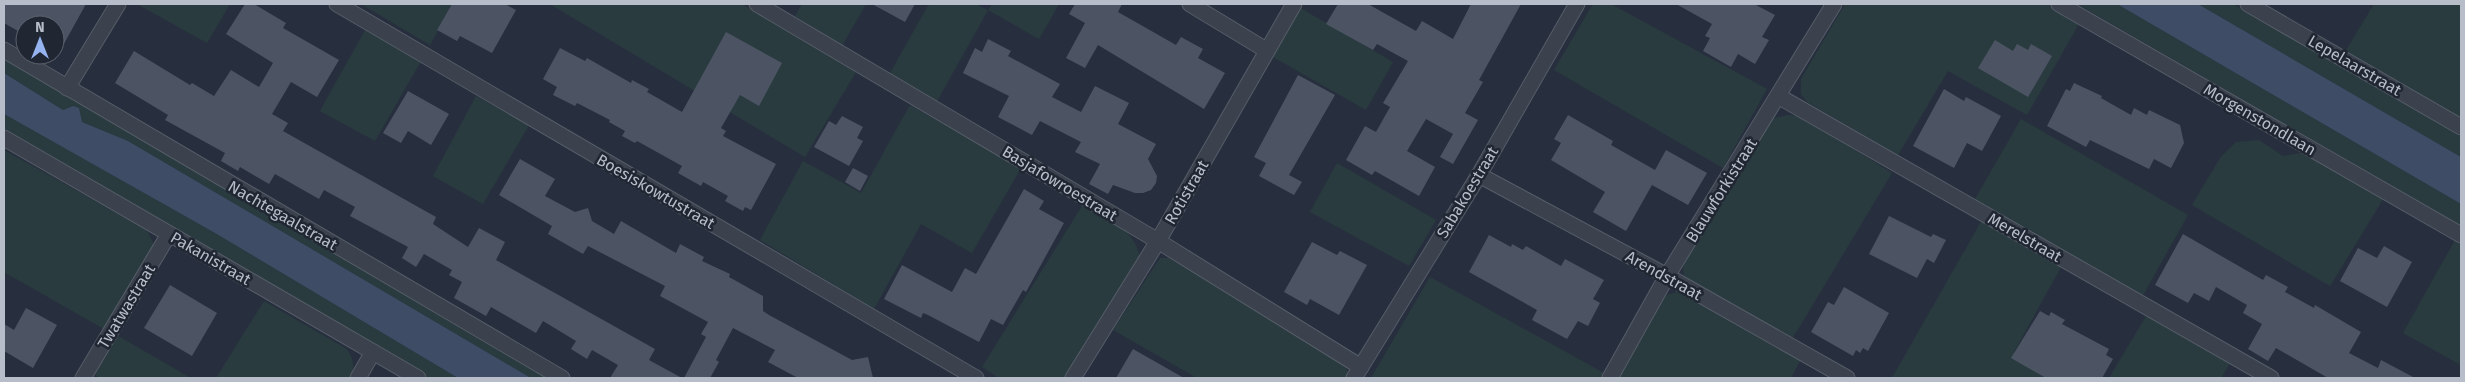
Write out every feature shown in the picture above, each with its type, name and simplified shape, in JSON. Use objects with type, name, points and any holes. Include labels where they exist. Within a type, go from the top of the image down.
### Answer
[{"type":"street","points":[[67,88],[118,4]]},
{"type":"street","name":"Boesiskowtustraat","points":[[337,4],[976,378]]},
{"type":"street","name":"Basjafowroestraat","points":[[758,4],[1158,241],[1357,372]]},
{"type":"street","points":[[1190,4],[1266,50]]},
{"type":"street","name":"Rotistraat","points":[[1073,378],[1158,241],[1294,4]]},
{"type":"street","name":"Sabakoestraat","points":[[1357,372],[1479,175],[1577,4]]},
{"type":"street","name":"Blauwforkistraat","points":[[1610,378],[1667,276],[1834,4]]},
{"type":"street","name":"Morgenstondlaan","points":[[2059,4],[2461,235]]},
{"type":"street","name":"Lepelaarstraat","points":[[2248,4],[2461,126]]},
{"type":"street","name":"Nachtegaalstraat","points":[[4,50],[562,378]]},
{"type":"street","name":"Merelstraat","points":[[1778,96],[2272,378]]},
{"type":"street","name":"Pakanistraat","points":[[4,138],[418,378]]},
{"type":"street","name":"Arendstraat","points":[[1479,175],[1667,276],[1847,378]]},
{"type":"street","name":"Twatwastraat","points":[[83,378],[169,234]]},
{"type":"street","points":[[358,378],[373,352]]},
{"type":"shaded area","points":[[137,4],[230,4],[207,43]]},
{"type":"shaded area","points":[[361,4],[453,4],[430,45]]},
{"type":"shaded area","points":[[550,4],[742,4],[856,72],[805,157]]},
{"type":"shaded area","points":[[802,4],[866,4],[842,46],[795,16]]},
{"type":"shaded area","points":[[929,4],[976,4],[988,10],[936,103],[889,75]]},
{"type":"shaded area","points":[[992,4],[1059,4],[1039,39],[988,10]]},
{"type":"shaded area","points":[[1593,4],[1611,4],[1767,89],[1723,168],[1554,70]]},
{"type":"shaded area","points":[[1845,4],[2048,4],[2080,22],[2027,115],[1948,71],[1898,155],[1807,102],[1801,94],[1801,79]]},
{"type":"shaded area","points":[[2077,4],[2117,4],[2461,204],[2461,226]]},
{"type":"shaded area","points":[[2198,4],[2233,4],[2461,136],[2461,157]]},
{"type":"shaded area","points":[[2374,4],[2461,4],[2461,120],[2345,52]]},
{"type":"shaded area","points":[[1297,6],[1393,62],[1366,110],[1268,54]]},
{"type":"shaded area","points":[[365,30],[421,61],[375,141],[320,111]]},
{"type":"shaded area","points":[[4,56],[15,63],[15,65],[19,65],[549,378],[531,378],[128,141],[82,122],[73,106],[63,110],[4,73]]},
{"type":"shaded area","points":[[476,96],[529,125],[483,204],[433,176]]},
{"type":"shaded area","points":[[910,105],[1021,168],[972,253],[921,224],[874,309],[760,240],[803,161],[861,193]]},
{"type":"shaded area","points":[[4,114],[215,233],[458,378],[430,378],[4,129]]},
{"type":"shaded area","points":[[1788,115],[1800,116],[1892,173],[1791,341],[1689,283],[1684,276],[1683,266],[1761,129],[1774,118]]},
{"type":"shaded area","points":[[2021,119],[2188,215],[2142,297],[1974,201]]},
{"type":"shaded area","points":[[2259,140],[2283,156],[2306,152],[2385,196],[2330,286],[2192,205],[2220,158],[2236,142]]},
{"type":"shaded area","points":[[4,150],[147,230],[154,245],[104,329],[4,272]]},
{"type":"shaded area","points":[[1337,163],[1436,220],[1409,266],[1310,212]]},
{"type":"shaded area","points":[[1082,206],[1127,232],[1138,249],[1140,259],[1066,378],[999,378],[982,367]]},
{"type":"shaded area","points":[[1982,220],[2061,267],[2014,352],[2061,378],[1892,378]]},
{"type":"shaded area","points":[[2455,240],[2461,244],[2461,365],[2403,333]]},
{"type":"shaded area","points":[[1160,258],[1169,258],[1336,354],[1345,364],[1348,378],[1197,378],[1113,330]]},
{"type":"shaded area","points":[[1430,277],[1604,373],[1601,378],[1371,378]]},
{"type":"shaded area","points":[[1686,292],[1801,359],[1791,378],[1618,378],[1662,299],[1669,294]]},
{"type":"shaded area","points":[[264,301],[347,349],[353,364],[350,378],[216,378]]},
{"type":"shaded area","points":[[2148,313],[2230,363],[2221,378],[2109,378]]},
{"type":"shaded area","points":[[118,336],[191,378],[101,378],[95,375]]},
{"type":"water","points":[[2117,4],[2198,4],[2461,157],[2461,204]]},
{"type":"water","points":[[4,73],[63,110],[73,106],[79,108],[82,122],[128,141],[531,378],[458,378],[215,233],[4,114]]},
{"type":"building","points":[[4,4],[86,4],[65,42],[65,15],[15,15],[15,29],[4,23]]},
{"type":"building","points":[[245,4],[254,4],[286,23],[283,28],[339,60],[317,97],[291,82],[272,114],[288,123],[283,131],[436,217],[433,224],[468,247],[479,228],[505,242],[496,260],[655,349],[649,360],[682,378],[610,378],[618,365],[592,350],[587,359],[571,349],[576,341],[543,321],[536,333],[491,307],[486,316],[454,298],[462,282],[449,275],[452,270],[424,254],[416,267],[402,258],[408,247],[350,216],[355,207],[324,190],[319,199],[275,174],[269,184],[240,167],[238,171],[221,161],[225,153],[165,120],[168,115],[115,83],[134,51],[190,85],[192,83],[214,96],[231,70],[259,87],[273,63],[226,34]]},
{"type":"building","points":[[452,4],[505,4],[516,10],[492,53],[460,36],[457,41],[437,30]]},
{"type":"building","points":[[872,4],[915,4],[905,22]]},
{"type":"building","points":[[1075,4],[1122,4],[1118,12],[1176,45],[1181,37],[1203,49],[1198,58],[1225,73],[1204,109],[1098,45],[1085,68],[1066,58],[1085,23],[1069,14]]},
{"type":"building","points":[[1338,4],[1368,4],[1416,31],[1422,21],[1453,39],[1471,4],[1521,4],[1479,80],[1483,82],[1465,113],[1478,120],[1453,164],[1440,157],[1453,134],[1426,119],[1407,151],[1435,167],[1419,196],[1375,171],[1372,175],[1346,160],[1365,126],[1376,132],[1390,107],[1383,103],[1408,61],[1377,44],[1373,50],[1326,24]]},
{"type":"building","points":[[1676,4],[1754,4],[1775,15],[1762,37],[1769,40],[1755,64],[1738,54],[1731,67],[1703,51],[1710,38],[1705,36],[1712,24]]},
{"type":"building","points":[[726,32],[782,63],[759,106],[740,95],[721,128],[726,131],[723,136],[776,164],[751,210],[745,207],[743,211],[725,201],[728,196],[703,182],[701,186],[678,173],[682,166],[637,141],[635,143],[622,136],[625,131],[609,122],[610,120],[577,103],[575,106],[553,95],[557,87],[543,79],[560,48],[585,61],[587,58],[631,83],[632,80],[649,89],[647,92],[682,112]]},
{"type":"building","points":[[988,39],[1011,51],[1008,56],[1060,84],[1052,97],[1081,112],[1095,86],[1129,103],[1118,124],[1156,144],[1148,159],[1157,176],[1156,183],[1151,190],[1135,193],[1113,185],[1108,194],[1089,184],[1100,164],[1075,152],[1081,142],[1040,121],[1032,135],[998,117],[1009,96],[963,73],[975,48],[982,52]]},
{"type":"building","points":[[1995,40],[2013,51],[2017,44],[2028,50],[2031,44],[2052,56],[2028,97],[1978,68]]},
{"type":"building","points":[[1298,75],[1335,95],[1289,175],[1302,182],[1294,195],[1259,176],[1266,163],[1254,157]]},
{"type":"building","points":[[2074,83],[2102,96],[2101,98],[2131,115],[2134,108],[2147,115],[2149,110],[2180,125],[2184,143],[2171,168],[2154,159],[2149,169],[2090,140],[2086,147],[2047,126],[2066,89],[2070,91]]},
{"type":"building","points":[[1944,89],[1964,101],[1966,97],[2001,116],[1982,151],[1967,143],[1954,168],[1913,146]]},
{"type":"building","points":[[408,91],[449,114],[431,145],[408,131],[401,143],[383,133]]},
{"type":"building","points":[[1568,115],[1613,141],[1611,145],[1655,170],[1666,150],[1707,173],[1688,205],[1652,185],[1626,231],[1593,212],[1605,192],[1551,160],[1561,143],[1554,139]]},
{"type":"building","points":[[842,116],[863,127],[857,138],[863,141],[849,166],[814,147],[829,121],[836,125]]},
{"type":"building","points":[[520,159],[555,179],[545,196],[575,212],[588,208],[592,221],[614,234],[621,221],[676,253],[680,244],[704,257],[702,261],[730,274],[729,277],[763,296],[763,311],[769,315],[852,360],[868,357],[873,378],[798,378],[768,362],[775,350],[733,328],[716,360],[719,362],[710,378],[684,378],[706,337],[701,334],[708,322],[660,296],[665,286],[588,246],[583,254],[548,234],[552,226],[499,195]]},
{"type":"building","points":[[853,168],[868,176],[860,191],[845,182]]},
{"type":"building","points":[[1024,189],[1044,201],[1039,209],[1064,223],[1026,292],[1023,290],[1003,325],[991,319],[979,342],[928,315],[923,313],[921,318],[884,299],[902,265],[952,292],[965,268],[976,274]]},
{"type":"building","points":[[1889,216],[1931,237],[1933,234],[1946,240],[1934,263],[1927,259],[1917,278],[1869,254]]},
{"type":"building","points":[[2183,234],[2263,280],[2266,275],[2288,287],[2285,292],[2314,308],[2315,305],[2361,332],[2349,353],[2378,368],[2381,360],[2415,378],[2328,378],[2276,348],[2268,361],[2248,349],[2262,324],[2243,313],[2247,305],[2216,287],[2209,301],[2194,293],[2188,303],[2155,285]]},
{"type":"building","points":[[1489,235],[1511,247],[1512,244],[1523,250],[1526,246],[1561,266],[1565,259],[1604,280],[1593,299],[1600,303],[1588,326],[1578,321],[1567,339],[1532,320],[1537,310],[1469,272]]},
{"type":"building","points":[[1312,242],[1337,255],[1340,251],[1367,265],[1339,315],[1310,299],[1307,305],[1284,292]]},
{"type":"building","points":[[2384,246],[2412,262],[2387,307],[2340,281],[2358,248],[2377,258]]},
{"type":"building","points":[[170,285],[217,313],[192,356],[144,328]]},
{"type":"building","points":[[1844,287],[1889,313],[1868,351],[1863,348],[1860,353],[1856,350],[1853,356],[1811,332],[1828,302],[1834,305]]},
{"type":"building","points":[[26,308],[57,325],[33,368],[4,351],[4,324],[14,330]]},
{"type":"building","points":[[2040,311],[2049,316],[2051,312],[2065,320],[2062,324],[2109,349],[2106,355],[2113,359],[2102,378],[2046,378],[2011,358]]},
{"type":"building","points":[[1133,349],[1184,378],[1116,378]]}]
